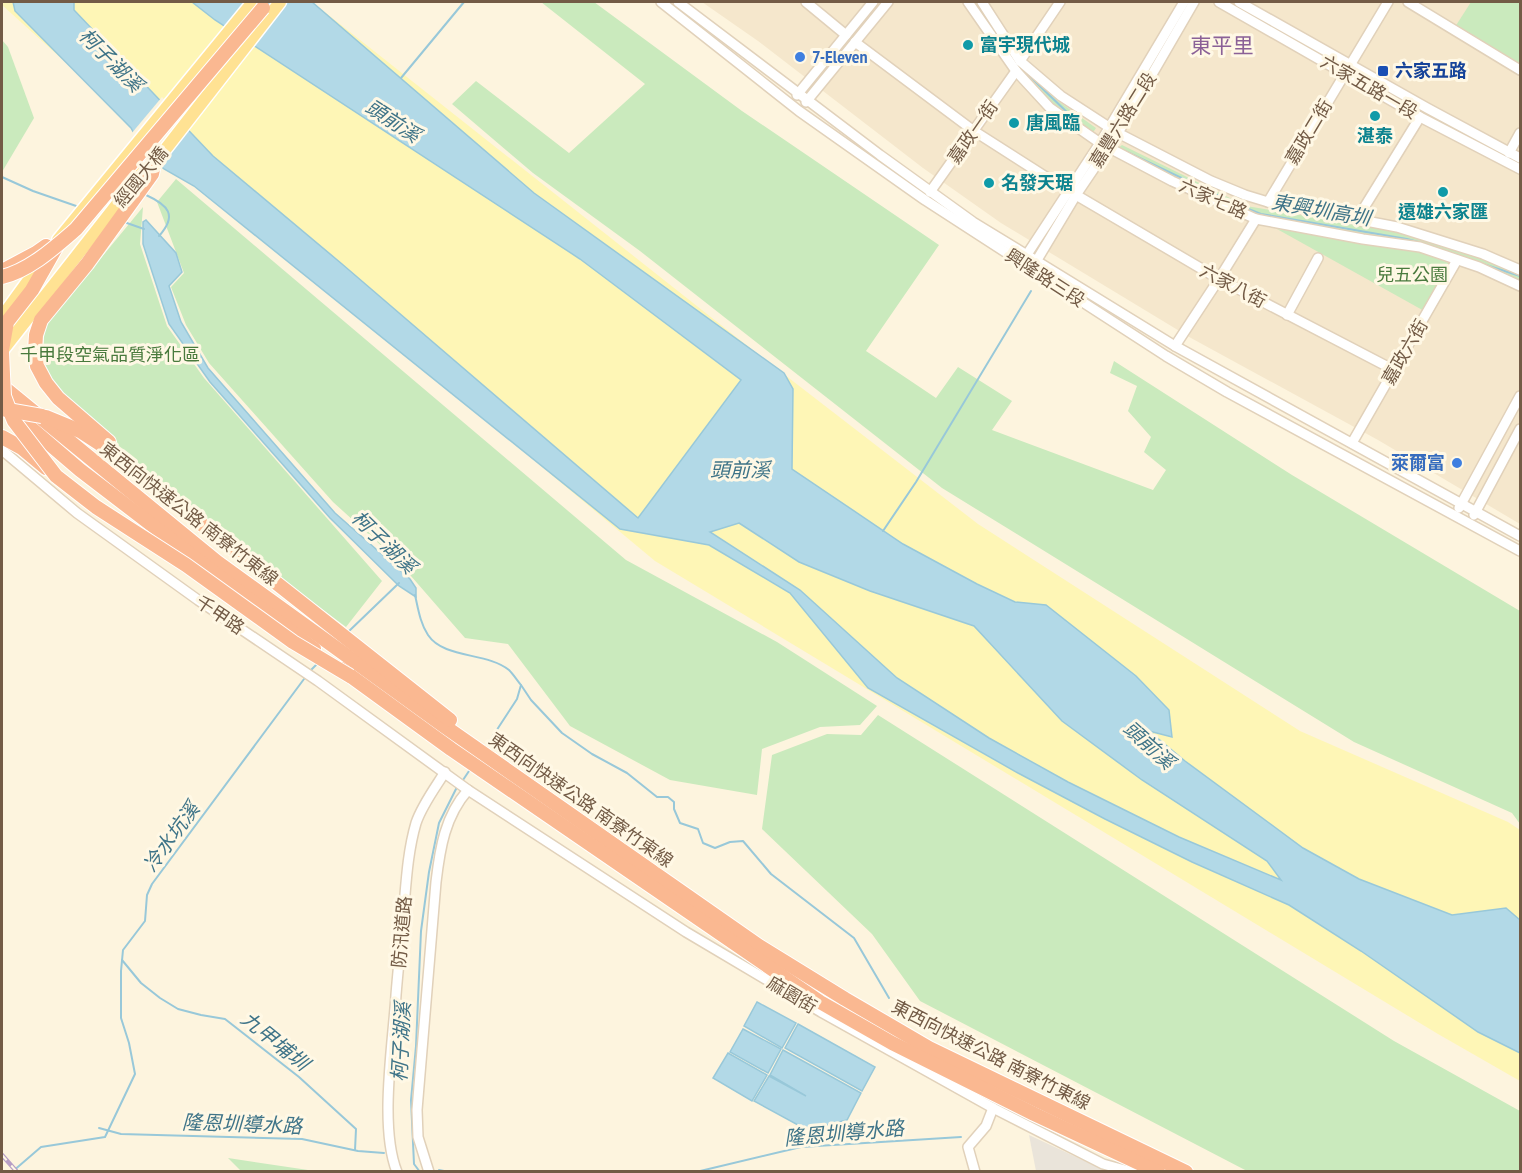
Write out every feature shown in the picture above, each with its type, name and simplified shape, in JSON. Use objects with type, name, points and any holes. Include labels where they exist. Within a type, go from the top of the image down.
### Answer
[{"type":"highway","points":[[2,277],[11,275],[45,255],[76,229],[268,2]]},
{"type":"highway","points":[[154,164],[152,174],[87,264],[41,320],[36,335],[35,351],[37,366],[57,398],[140,469],[165,495]]},
{"type":"highway","points":[[2,271],[36,253],[66,229]]},
{"type":"highway","points":[[56,476],[14,421],[4,396],[2,351],[7,322],[32,290],[66,229]]},
{"type":"highway","name":"東西向快速公路 南寮竹東線","points":[[2,386],[214,567],[350,676],[451,749],[820,1002],[892,1043],[1034,1114],[1158,1172]]},
{"type":"highway","name":"東西向快速公路 南寮竹東線","points":[[2,402],[80,470],[214,567],[759,946],[929,1048],[1186,1172]]},
{"type":"highway","points":[[2,410],[42,416],[80,431],[100,444],[491,752],[537,792]]},
{"type":"highway","points":[[2,437],[22,448],[96,507],[186,565],[293,642],[350,676]]},
{"type":"main road","name":"經國大橋","points":[[2,317],[66,229],[253,2]]},
{"type":"main road","name":"經國大橋","points":[[2,351],[144,170],[154,164],[280,2]]},
{"type":"street","name":"興隆路三段","points":[[661,2],[677,4],[799,92],[930,192],[1166,356],[1227,392],[1521,551]]},
{"type":"street","points":[[806,2],[846,35]]},
{"type":"street","points":[[790,103],[873,2]]},
{"type":"street","points":[[799,111],[888,2]]},
{"type":"street","name":"六家七路","points":[[968,2],[1016,71],[1050,108],[1103,145],[1172,181],[1256,219],[1420,247],[1521,286]]},
{"type":"street","name":"六家七路","points":[[982,2],[1020,61],[1069,102],[1114,130],[1211,181],[1268,202],[1397,227],[1483,254],[1521,270]]},
{"type":"street","points":[[1020,61],[1060,2]]},
{"type":"street","name":"嘉豐六路二段","points":[[1114,130],[1184,2]]},
{"type":"street","name":"嘉豐六路二段","points":[[1024,259],[1114,130],[1194,2]]},
{"type":"street","name":"六家五路一段","points":[[1219,2],[1420,117],[1521,169]]},
{"type":"street","name":"六家五路一段","points":[[1239,2],[1521,158]]},
{"type":"street","name":"嘉政二街","points":[[1268,202],[1388,2]]},
{"type":"street","points":[[1408,2],[1521,70]]},
{"type":"street","name":"興隆路三段","points":[[677,4],[799,111],[925,200],[1024,259]]},
{"type":"street","name":"六家八街","points":[[855,42],[974,131],[1072,193],[1219,279],[1394,370]]},
{"type":"street","name":"嘉政一街","points":[[930,192],[1016,71]]},
{"type":"street","points":[[1361,221],[1362,211],[1420,117]]},
{"type":"street","points":[[1509,153],[1521,133]]},
{"type":"street","name":"嘉豐六路二段","points":[[1033,265],[1072,193]]},
{"type":"street","points":[[1175,346],[1256,219]]},
{"type":"street","points":[[1287,315],[1318,258]]},
{"type":"street","name":"嘉政六街","points":[[1352,443],[1457,260]]},
{"type":"street","name":"興隆路三段","points":[[1033,265],[1175,346],[1521,536]]},
{"type":"street","points":[[1455,515],[1521,396]]},
{"type":"street","points":[[1470,523],[1521,429]]},
{"type":"street","name":"千甲路","points":[[2,450],[87,520],[198,600],[318,681],[468,790]]},
{"type":"street","name":"防汛道路","points":[[397,1172],[388,1135],[389,1109],[410,849],[417,820],[428,797],[446,772]]},
{"type":"street","points":[[428,1169],[418,1137],[417,1110],[436,882],[446,826],[458,801],[468,790]]},
{"type":"street","name":"麻園街","points":[[468,790],[686,932],[821,1012],[963,1089],[993,1108],[1103,1164],[1132,1172]]},
{"type":"street","points":[[975,1172],[968,1147],[986,1126],[993,1108]]},
{"type":"shaded area","points":[[702,2],[1520,2],[1520,524],[1378,440],[1191,338],[1001,223],[923,168],[758,41]]},
{"type":"shaded area","points":[[1029,1135],[1106,1171],[1036,1171]]},
{"type":"green space","points":[[541,2],[594,2],[742,111],[939,245],[866,351],[936,398],[958,367],[1012,401],[992,430],[1153,490],[1166,470],[1144,452],[1151,437],[1128,411],[1137,386],[1110,373],[1114,361],[1292,475],[1520,611],[1520,824],[1512,813],[1354,742],[942,488],[640,251],[533,173],[452,104],[476,81],[569,153],[645,84]]},
{"type":"green space","points":[[969,2],[979,2],[1021,64],[1058,101],[1096,128],[1092,134],[1051,106],[1017,69]]},
{"type":"green space","points":[[1471,2],[1520,2],[1520,66],[1455,27]]},
{"type":"green space","points":[[2,40],[8,47],[34,118],[2,172]]},
{"type":"green space","points":[[1122,145],[1246,206],[1395,231],[1467,253],[1520,273],[1520,282],[1408,241],[1249,213],[1117,149]]},
{"type":"green space","points":[[176,179],[626,560],[777,642],[877,706],[860,725],[820,727],[762,749],[757,795],[670,780],[570,726],[508,644],[465,638],[397,560],[333,502],[209,363],[186,325],[171,287],[184,273],[157,202]]},
{"type":"green space","name":"千甲段空氣品質淨化區","points":[[143,207],[140,244],[167,326],[204,378],[382,581],[346,627],[168,494],[63,400],[42,361],[45,326]]},
{"type":"green space","name":"兒五公園","points":[[1277,229],[1416,250],[1451,264],[1426,312]]},
{"type":"green space","points":[[878,715],[1394,1041],[1520,1111],[1520,1171],[1247,1171],[920,1001],[872,934],[762,829],[772,755],[827,734],[861,735]]},
{"type":"green space","points":[[228,1158],[308,1170],[306,1172],[241,1171]]},
{"type":"sand","points":[[2,2],[312,2],[745,344],[978,524],[1300,731],[1508,822],[1520,830],[1520,1081],[1438,1034],[655,561],[175,161],[2,5]]},
{"type":"water","name":"頭前溪","points":[[13,2],[74,2],[74,10],[213,156],[638,518],[741,380],[580,259],[215,20],[192,2],[312,2],[534,193],[784,373],[793,389],[792,469],[903,544],[977,584],[1015,602],[1046,605],[1136,676],[1169,710],[1172,737],[1149,731],[1185,761],[1303,848],[1359,879],[1452,915],[1506,908],[1520,920],[1520,1053],[1478,1032],[1361,951],[1289,905],[1192,862],[1105,819],[1018,773],[868,688],[790,593],[709,545],[620,529],[194,186],[164,169],[143,150],[131,128],[15,11]],"holes":[[[739,523],[799,562],[870,591],[974,626],[1062,721],[1142,780],[1267,861],[1281,880],[1179,837],[1068,782],[989,738],[897,678],[800,590],[710,532]]]},
{"type":"water","points":[[146,220],[176,253],[182,272],[169,286],[181,322],[208,368],[335,513],[410,579],[416,588],[416,597],[399,586],[330,518],[210,382],[169,324],[143,244],[143,222]]},
{"type":"water","points":[[757,1002],[796,1023],[782,1048],[744,1026]]},
{"type":"water","points":[[798,1024],[875,1067],[862,1091],[785,1048]]},
{"type":"water","points":[[743,1029],[781,1049],[768,1073],[730,1052]]},
{"type":"water","points":[[783,1050],[861,1093],[847,1120],[807,1130],[754,1101],[769,1076],[806,1096],[770,1075]]},
{"type":"water","points":[[728,1053],[767,1075],[752,1101],[713,1078]]},
{"type":"pier","points":[[162,97],[188,125],[156,166],[140,152],[131,134]]},
{"type":"waterway","points":[[401,78],[464,2]]},
{"type":"waterway","name":"東興圳高圳","points":[[1016,63],[1072,117]]},
{"type":"waterway","name":"東興圳高圳","points":[[1125,151],[1261,214],[1418,242]]},
{"type":"waterway","points":[[2,177],[79,207]]},
{"type":"waterway","name":"柯子湖溪","points":[[146,192],[146,195],[168,211],[168,222],[159,236]]},
{"type":"waterway","points":[[124,222],[144,229]]},
{"type":"waterway","name":"東興圳高圳","points":[[1483,264],[1520,276]]},
{"type":"waterway","points":[[883,531],[916,482],[1031,291]]},
{"type":"waterway","name":"冷水坑溪","points":[[347,633],[399,583]]},
{"type":"waterway","name":"柯子湖溪","points":[[415,595],[423,626],[435,643],[455,652],[500,664],[509,670],[521,685],[517,699],[485,748]]},
{"type":"waterway","name":"冷水坑溪","points":[[309,672],[318,663]]},
{"type":"waterway","name":"冷水坑溪","points":[[12,1172],[41,1147],[105,1137],[135,1074],[121,1018],[123,950],[145,921],[147,895],[152,884],[304,679]]},
{"type":"waterway","points":[[521,685],[531,700],[562,733],[592,754],[627,773],[657,797],[668,797],[674,802],[674,809],[680,823],[698,829],[703,843],[715,848],[730,842],[743,841],[771,874],[854,938],[889,998]]},
{"type":"waterway","name":"柯子湖溪","points":[[461,783],[471,768]]},
{"type":"waterway","name":"柯子湖溪","points":[[420,1172],[414,1164],[411,1100],[416,1046],[421,931],[429,872],[439,823],[457,787]]},
{"type":"waterway","name":"九甲埔圳","points":[[122,960],[141,983],[160,998],[178,1009],[225,1019],[299,1077],[356,1129],[355,1150]]},
{"type":"waterway","name":"隆恩圳導水路","points":[[99,1128],[121,1134],[302,1139],[358,1151],[384,1153]]},
{"type":"waterway","name":"隆恩圳導水路","points":[[696,1172],[801,1147],[961,1137]]},
{"type":"waterway","name":"隆恩圳導水路","points":[[439,1170],[449,1172]]},
{"type":"railway","points":[[2,1155],[17,1172]]},
{"type":"place","name":"富宇現代城","points":[[968,45]]},
{"type":"place","name":"7-Eleven","points":[[800,57]]},
{"type":"place","name":"六家五路","points":[[1383,71]]},
{"type":"place","name":"湛泰","points":[[1375,116]]},
{"type":"place","name":"唐風臨","points":[[1014,123]]},
{"type":"place","name":"名發天琚","points":[[989,183]]},
{"type":"place","name":"遠雄六家匯","points":[[1443,192]]},
{"type":"place","name":"萊爾富","points":[[1457,463]]},
{"type":"district","name":"東平里","points":[[1222,46]]}]
